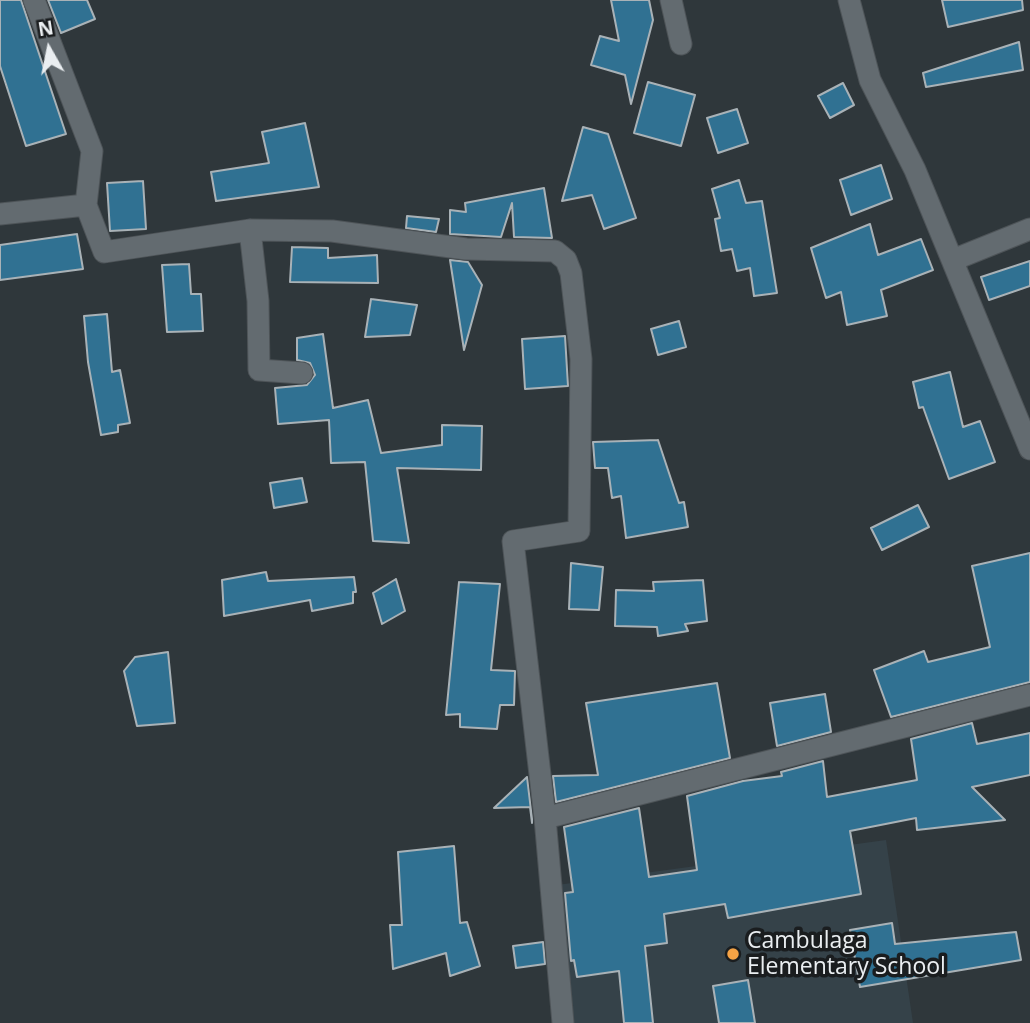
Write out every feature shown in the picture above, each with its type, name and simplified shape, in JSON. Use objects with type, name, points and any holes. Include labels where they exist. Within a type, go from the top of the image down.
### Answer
[{"type":"street","points":[[34,0],[92,151],[86,205],[104,252],[250,230],[332,231],[466,249],[555,251],[566,260],[571,273],[581,359],[579,531],[513,541],[545,818],[563,1023]]},
{"type":"street","points":[[671,0],[681,44]]},
{"type":"street","points":[[849,0],[870,80],[915,170],[1030,449]]},
{"type":"street","points":[[0,214],[86,205]]},
{"type":"street","points":[[953,261],[1030,229]]},
{"type":"street","points":[[250,230],[258,300],[259,370],[302,373]]},
{"type":"street","points":[[545,818],[1030,695]]},
{"type":"shaded area","name":"Cambulaga Elementary School","points":[[886,840],[913,1023],[570,1023],[557,885]]},
{"type":"building","points":[[0,0],[21,0],[66,134],[26,146],[0,66]]},
{"type":"building","points":[[48,0],[87,0],[95,19],[61,33]]},
{"type":"building","points":[[611,0],[649,0],[653,20],[631,104],[625,75],[591,65],[600,36],[619,41]]},
{"type":"building","points":[[942,0],[1022,0],[1023,10],[948,27]]},
{"type":"building","points":[[1019,42],[1023,70],[926,87],[923,73]]},
{"type":"building","points":[[648,82],[695,95],[681,146],[634,133]]},
{"type":"building","points":[[843,83],[854,105],[830,118],[818,96]]},
{"type":"building","points":[[737,109],[748,143],[718,153],[707,118]]},
{"type":"building","points":[[305,123],[319,187],[216,201],[211,172],[269,163],[262,132]]},
{"type":"building","points":[[583,127],[608,134],[636,218],[604,229],[592,195],[562,201]]},
{"type":"building","points":[[881,165],[892,199],[851,215],[840,180]]},
{"type":"building","points":[[739,180],[746,203],[762,201],[777,293],[754,296],[750,268],[737,271],[732,249],[721,251],[715,219],[720,218],[712,189]]},
{"type":"building","points":[[143,181],[146,229],[110,231],[107,183]]},
{"type":"building","points":[[544,188],[552,238],[514,237],[512,203],[501,237],[450,234],[450,210],[466,212],[465,203]]},
{"type":"building","points":[[407,216],[439,219],[436,232],[406,228]]},
{"type":"building","points":[[870,224],[878,255],[921,239],[933,270],[881,290],[887,316],[847,325],[841,292],[826,298],[811,248]]},
{"type":"building","points":[[77,234],[83,269],[0,280],[0,245]]},
{"type":"building","points":[[292,247],[328,248],[328,258],[377,255],[378,283],[290,282]]},
{"type":"building","points":[[450,260],[468,262],[482,285],[464,350]]},
{"type":"building","points":[[1030,261],[1030,286],[989,300],[981,277]]},
{"type":"building","points":[[189,264],[191,294],[201,294],[203,331],[167,332],[162,265]]},
{"type":"building","points":[[371,299],[417,305],[410,335],[365,337]]},
{"type":"building","points":[[107,314],[112,372],[120,370],[130,423],[118,425],[118,432],[101,435],[88,362],[84,316]]},
{"type":"building","points":[[679,321],[686,347],[658,355],[651,329]]},
{"type":"building","points":[[323,334],[333,408],[368,400],[381,453],[442,445],[442,425],[482,426],[481,470],[397,468],[409,543],[373,541],[365,462],[331,463],[329,420],[278,424],[275,388],[307,385],[315,375],[310,363],[297,360],[297,338]]},
{"type":"building","points":[[565,336],[568,386],[525,389],[522,339]]},
{"type":"building","points":[[950,372],[963,427],[980,421],[995,462],[949,479],[923,407],[919,408],[913,382]]},
{"type":"building","points":[[658,440],[679,503],[684,502],[688,527],[626,538],[621,496],[612,498],[608,468],[595,468],[593,442]]},
{"type":"building","points":[[302,478],[307,502],[274,508],[270,483]]},
{"type":"building","points":[[918,505],[929,527],[882,550],[871,528]]},
{"type":"building","points":[[1030,553],[1030,682],[891,717],[874,670],[924,651],[928,662],[990,647],[972,566]]},
{"type":"building","points":[[571,563],[603,567],[599,610],[569,609]]},
{"type":"building","points":[[266,572],[268,581],[354,577],[356,592],[353,592],[353,603],[312,611],[310,600],[224,616],[222,580]]},
{"type":"building","points":[[396,579],[405,611],[382,624],[373,593]]},
{"type":"building","points":[[703,580],[707,621],[685,624],[688,631],[658,636],[657,627],[615,626],[616,590],[654,591],[653,582]]},
{"type":"building","points":[[459,582],[500,584],[491,670],[515,671],[514,705],[500,705],[497,729],[460,727],[460,714],[446,715]]},
{"type":"building","points":[[168,652],[175,723],[137,726],[124,671],[135,657]]},
{"type":"building","points":[[717,683],[730,758],[556,802],[553,776],[598,775],[586,703]]},
{"type":"building","points":[[825,694],[831,732],[777,746],[770,703]]},
{"type":"building","points":[[972,723],[977,744],[1030,733],[1030,775],[972,787],[1005,820],[917,830],[916,818],[850,831],[861,894],[728,918],[725,904],[664,914],[667,943],[645,946],[653,1023],[624,1023],[619,971],[577,977],[574,960],[571,961],[565,893],[573,892],[564,827],[639,808],[649,877],[697,870],[687,796],[743,781],[782,776],[781,772],[823,761],[827,797],[917,780],[911,739]]},
{"type":"building","points":[[527,777],[532,823],[530,807],[494,808]]},
{"type":"building","points":[[454,846],[460,923],[467,922],[480,966],[450,976],[446,953],[393,969],[390,925],[402,925],[398,852]]},
{"type":"building","points":[[892,923],[895,944],[1016,932],[1021,960],[860,987],[850,930]]},
{"type":"building","points":[[543,942],[545,964],[516,968],[513,946]]},
{"type":"building","points":[[748,980],[755,1023],[719,1023],[713,986]]},
{"type":"place","name":"Cambulaga Elementary School","points":[[733,954]]}]
